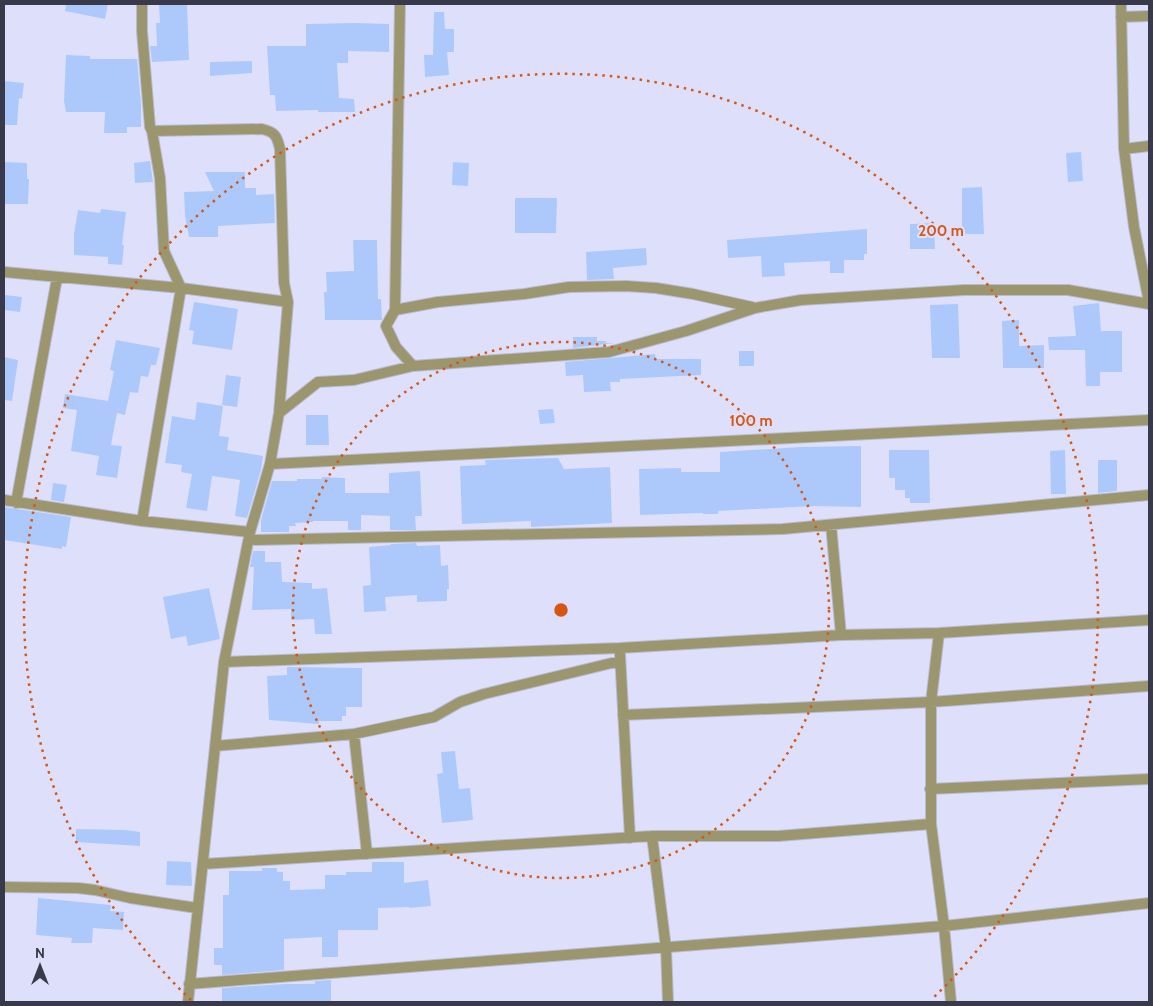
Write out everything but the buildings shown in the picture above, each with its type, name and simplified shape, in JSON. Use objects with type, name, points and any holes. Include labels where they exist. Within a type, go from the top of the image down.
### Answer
[{"type":"street","points":[[142,4],[142,31],[150,127],[160,178],[164,251],[181,288],[142,521]]},
{"type":"street","points":[[400,4],[395,310],[386,326],[396,347],[412,366]]},
{"type":"street","points":[[279,413],[318,382],[354,380],[412,366],[609,352],[678,334],[755,308],[801,300],[973,290],[1068,290],[1149,303],[1134,227],[1124,149],[1121,4]]},
{"type":"street","points":[[1121,17],[1149,16]]},
{"type":"street","points":[[152,131],[262,129],[273,132],[278,137],[280,149],[284,283],[288,302],[279,413],[270,464],[250,536],[224,662],[188,1002]]},
{"type":"street","points":[[1124,149],[1149,146]]},
{"type":"street","points":[[4,272],[181,288],[288,302]]},
{"type":"street","points":[[16,502],[57,278]]},
{"type":"street","points":[[395,310],[438,302],[524,294],[569,287],[626,286],[656,288],[694,294],[755,308]]},
{"type":"street","points":[[270,464],[1149,420]]},
{"type":"street","points":[[4,500],[250,536],[783,529],[1149,495]]},
{"type":"street","points":[[832,525],[841,635]]},
{"type":"street","points":[[224,662],[620,648],[841,635],[939,633],[1149,620]]},
{"type":"street","points":[[939,633],[932,702],[931,824],[944,926],[951,1002]]},
{"type":"street","points":[[620,648],[630,838]]},
{"type":"street","points":[[215,746],[354,734],[434,717],[460,702],[484,694],[620,661]]},
{"type":"street","points":[[623,715],[932,702],[1149,686]]},
{"type":"street","points":[[354,734],[367,854]]},
{"type":"street","points":[[930,789],[1149,779]]},
{"type":"street","points":[[203,864],[652,836],[778,836],[931,824]]},
{"type":"street","points":[[652,836],[666,948],[668,1002]]},
{"type":"street","points":[[4,887],[78,888],[197,908]]},
{"type":"street","points":[[189,984],[944,926],[1149,903]]}]
